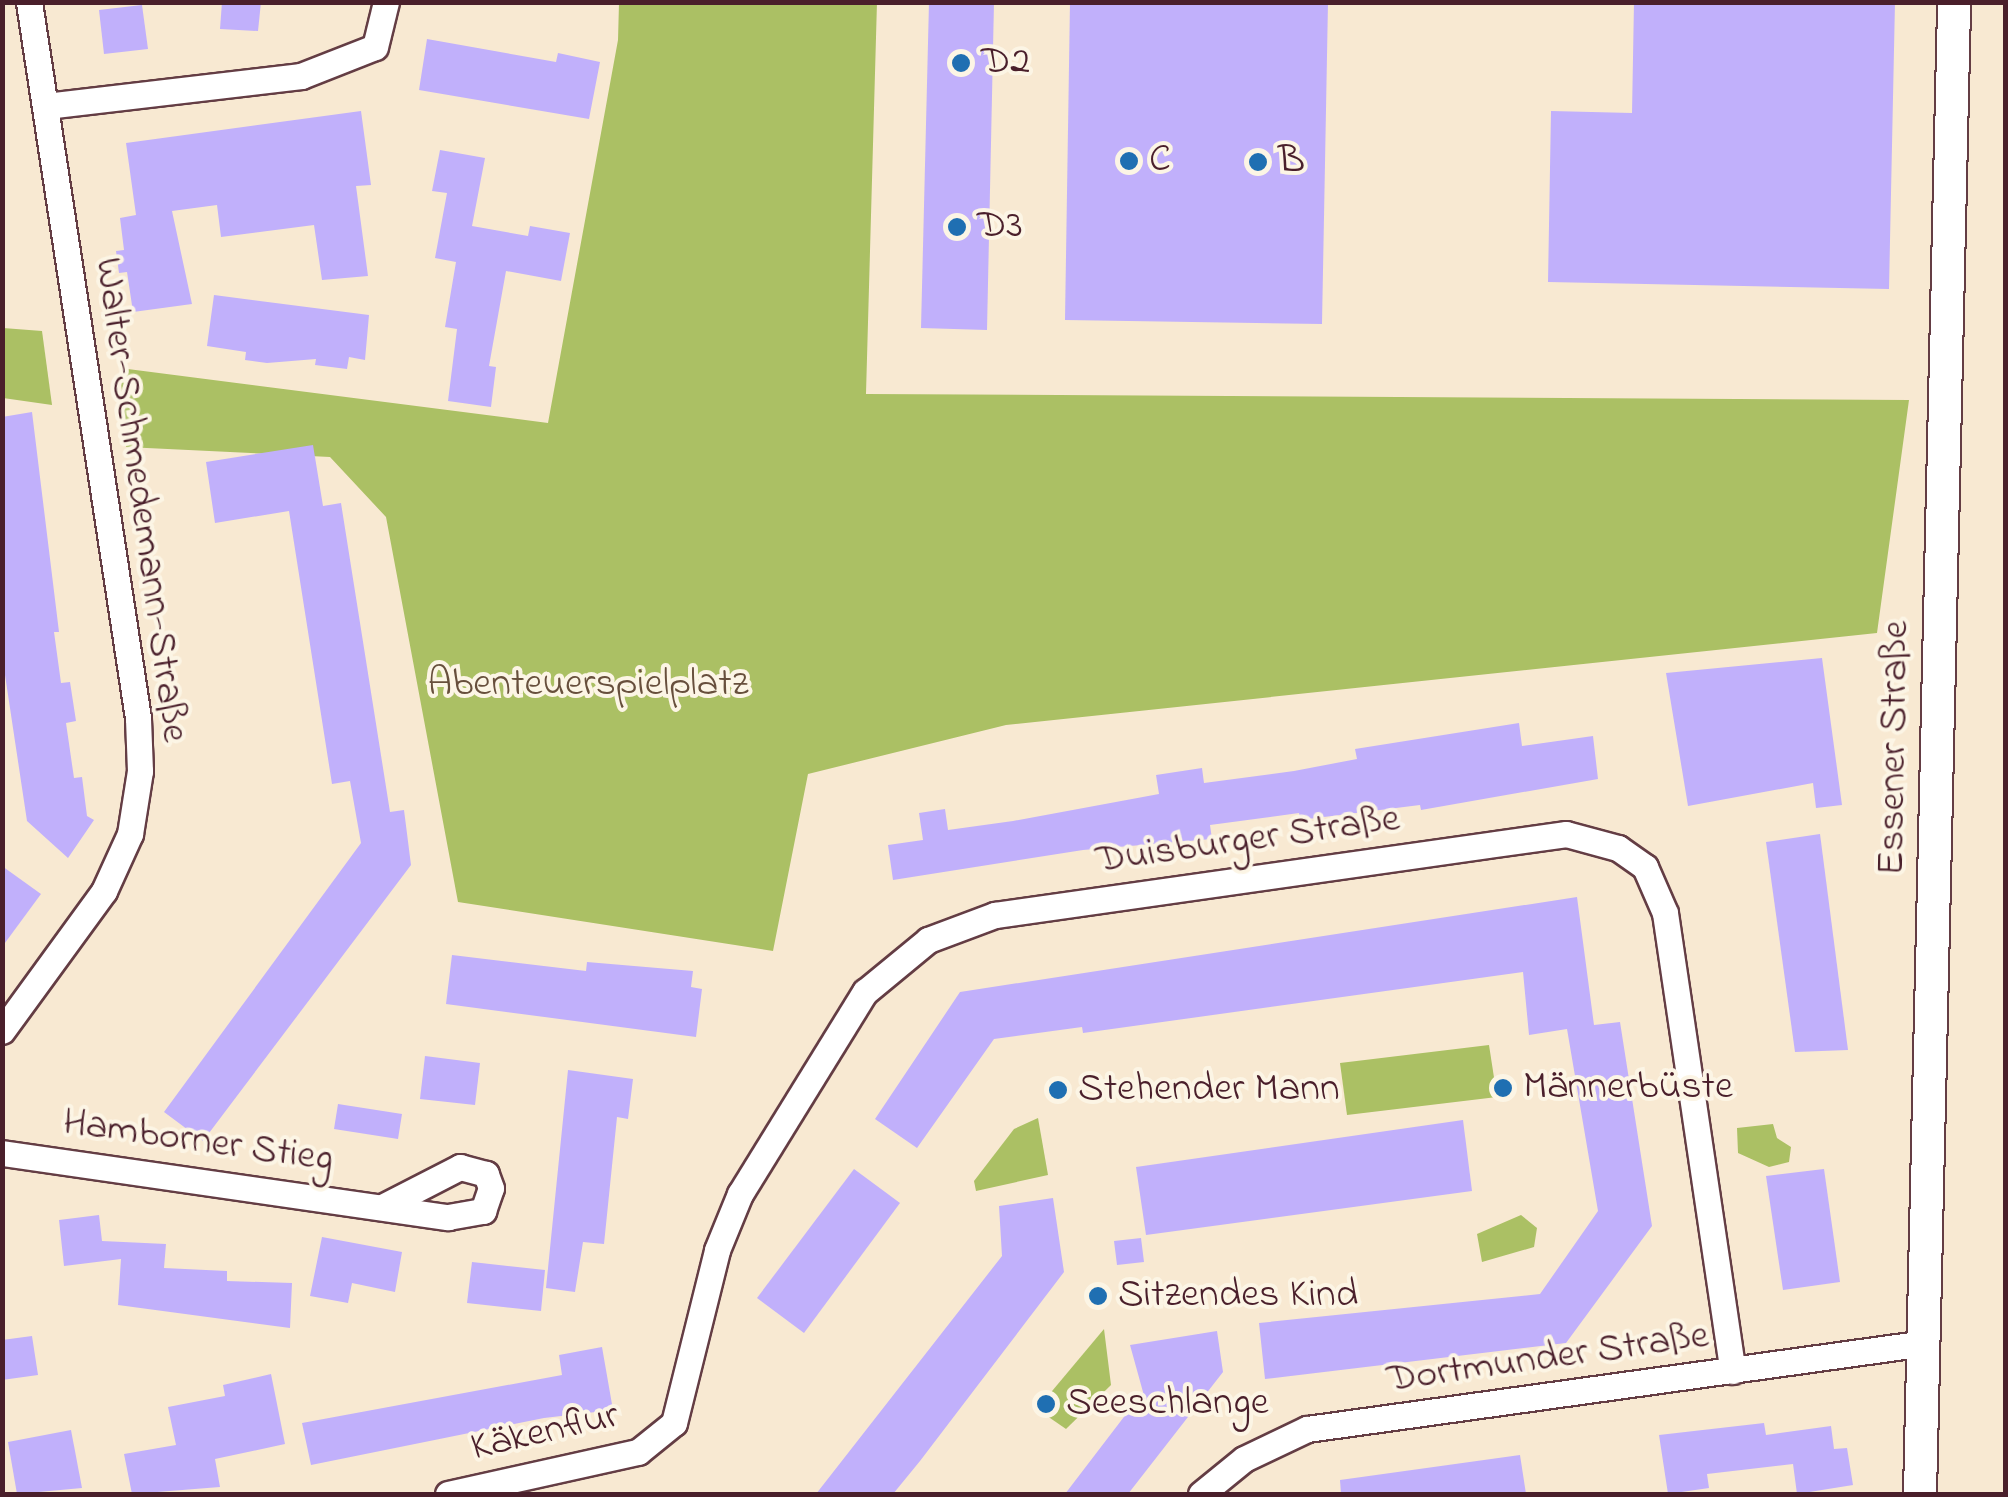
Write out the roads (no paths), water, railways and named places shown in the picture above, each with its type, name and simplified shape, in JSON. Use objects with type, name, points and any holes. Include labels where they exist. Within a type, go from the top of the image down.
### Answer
[{"type":"street","name":"Walter-Schmedemann-Straße","points":[[2,1031],[104,892],[130,834],[140,771],[138,718],[29,2]]},
{"type":"street","points":[[46,106],[312,72],[375,46],[386,2]]},
{"type":"street","name":"Essener Straße","points":[[1920,1494],[1954,2]]},
{"type":"street","name":"Duisburger Straße","points":[[657,1440],[674,1423],[684,1398],[717,1250],[740,1194],[865,992],[928,940],[995,915],[1566,834],[1618,848],[1645,868],[1664,912],[1733,1371]]},
{"type":"street","name":"Hamborner Stieg","points":[[2,1153],[384,1206]]},
{"type":"street","name":"Dortmunder Straße","points":[[1201,1494],[1244,1459],[1308,1429],[1925,1344]]},
{"type":"street","name":"Käkenflur","points":[[448,1494],[619,1457],[657,1440]]},
{"type":"place","name":"D2","points":[[961,63]]},
{"type":"place","name":"C","points":[[1129,161]]},
{"type":"place","name":"B","points":[[1258,162]]},
{"type":"place","name":"D3","points":[[957,227]]},
{"type":"place","name":"Männerbüste","points":[[1503,1088]]},
{"type":"place","name":"Stehender Mann","points":[[1058,1090]]},
{"type":"place","name":"Sitzendes Kind","points":[[1098,1296]]},
{"type":"place","name":"Seeschlange","points":[[1046,1404]]},
{"type":"park label","name":"Abenteuerspielplatz","points":[[588,685]]}]
